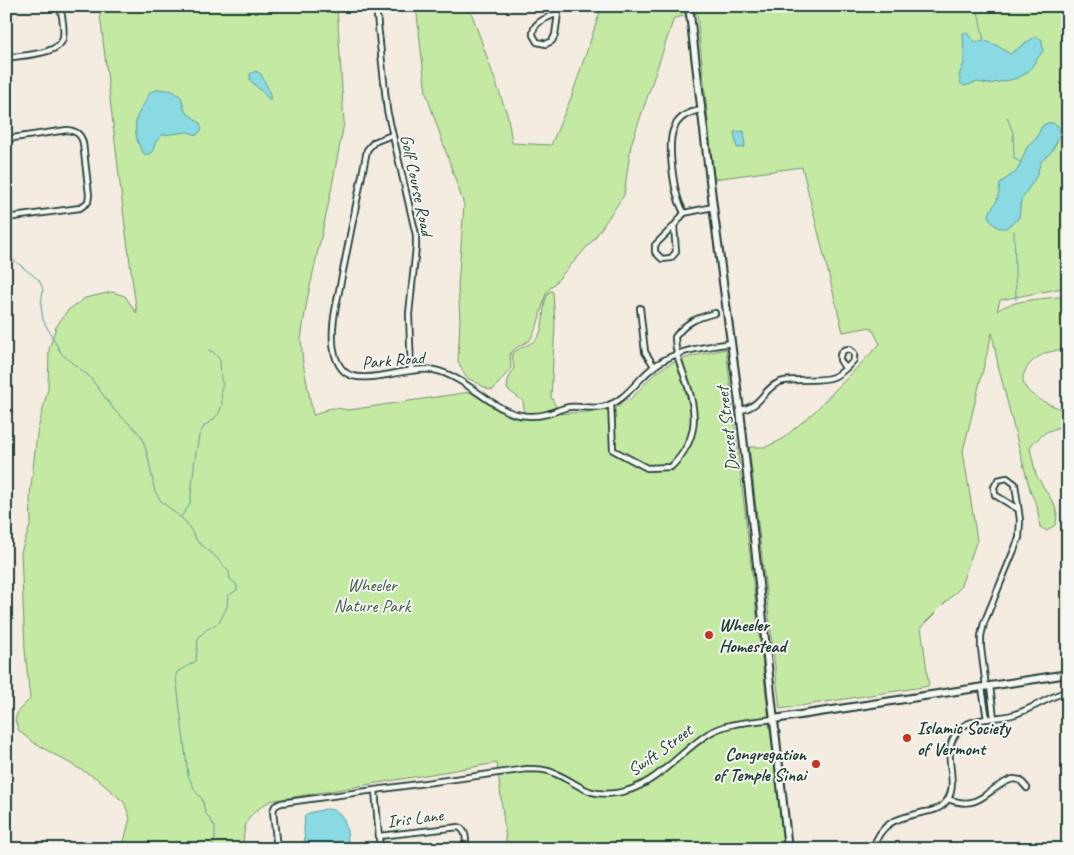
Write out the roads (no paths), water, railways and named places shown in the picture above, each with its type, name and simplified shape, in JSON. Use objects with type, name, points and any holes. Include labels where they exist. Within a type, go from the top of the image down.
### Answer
[{"type":"street","points":[[6,58],[49,51],[59,47],[64,34],[60,6]]},
{"type":"street","name":"Golf Course Road","points":[[376,6],[385,99],[416,235],[409,314],[411,370]]},
{"type":"street","points":[[558,12],[535,25],[532,33],[536,41],[546,44],[553,39],[558,12],[559,6]]},
{"type":"street","name":"Dorset Street","points":[[690,6],[713,207],[740,410],[788,849]]},
{"type":"street","points":[[684,212],[674,187],[670,139],[674,127],[680,120],[692,112],[701,110]]},
{"type":"street","points":[[6,139],[68,130],[77,133],[81,136],[83,143],[90,195],[88,202],[80,208],[6,218]]},
{"type":"street","name":"Park Road","points":[[392,135],[374,142],[366,154],[335,311],[333,341],[339,364],[344,372],[350,376],[362,378],[429,369],[444,373],[504,410],[521,415],[542,416],[570,407],[595,408],[611,404],[624,397],[654,366],[677,354],[732,343]]},
{"type":"street","points":[[674,226],[676,252],[671,258],[662,259],[655,252],[655,245],[674,226],[684,212],[713,207]]},
{"type":"street","points":[[640,308],[645,352],[654,366]]},
{"type":"street","points":[[611,404],[613,450],[647,468],[671,467],[679,459],[693,432],[694,414],[677,354],[675,337],[682,328],[695,318],[715,313]]},
{"type":"street","points":[[740,410],[752,407],[778,382],[785,380],[830,379],[846,368]]},
{"type":"street","points":[[994,718],[986,687],[980,648],[982,631],[1017,543],[1020,529],[1016,486],[1014,482],[1006,478],[998,480],[994,487],[995,495],[1018,509]]},
{"type":"street","name":"Swift Street","points":[[277,849],[272,815],[274,808],[281,803],[527,769],[550,771],[591,792],[604,794],[623,792],[649,780],[693,745],[716,730],[732,725],[1068,674]]},
{"type":"street","points":[[986,687],[987,719]]},
{"type":"street","points":[[873,849],[881,832],[892,822],[900,818],[934,810],[942,806],[948,799],[952,783],[949,750],[952,741],[963,726],[971,722],[1018,713],[1046,699],[1066,692],[1068,702]]},
{"type":"street","points":[[948,799],[960,803],[972,802],[1013,779],[1020,780],[1027,788]]},
{"type":"street","points":[[375,790],[380,849]]},
{"type":"street","name":"Iris Lane","points":[[379,836],[459,827],[464,830],[466,849]]},
{"type":"water","points":[[963,33],[967,33],[975,42],[984,40],[1010,54],[1036,36],[1042,40],[1043,51],[1027,73],[1015,79],[989,84],[977,82],[965,86],[961,84],[959,75],[964,63]]},
{"type":"water","points":[[256,71],[261,74],[266,84],[270,100],[250,80],[250,74]]},
{"type":"water","points":[[159,89],[173,91],[181,97],[185,111],[200,123],[202,129],[197,135],[188,132],[162,135],[155,143],[153,152],[145,155],[138,142],[136,121],[150,92]]},
{"type":"water","points":[[1047,123],[1057,125],[1060,129],[1060,135],[1052,151],[1041,162],[1036,177],[1021,200],[1019,218],[1006,228],[999,228],[991,221],[989,215],[997,200],[1000,183],[1017,171],[1027,147],[1036,139],[1042,126]]},
{"type":"water","points":[[744,131],[745,147],[737,148],[734,132]]},
{"type":"water","points":[[326,809],[333,810],[343,817],[349,849],[305,849],[305,815]]},
{"type":"waterway","points":[[977,6],[984,41]]},
{"type":"waterway","points":[[1007,117],[1013,133],[1014,158],[1020,162]]},
{"type":"waterway","points":[[1014,231],[1016,300]]},
{"type":"waterway","points":[[6,254],[39,280],[43,289],[41,305],[43,320],[61,353],[89,376],[115,411],[142,437],[155,492],[161,501],[186,522],[197,541],[216,557],[229,572],[230,579],[237,585],[237,590],[228,596],[227,607],[219,623],[207,629],[198,638],[196,661],[177,672],[176,676],[188,775],[196,792],[202,799],[205,812],[215,827],[212,849]]},
{"type":"waterway","points":[[181,517],[190,504],[199,436],[204,426],[219,413],[222,404],[221,388],[223,384],[220,360],[209,350]]},
{"type":"place","name":"Wheeler Homestead","points":[[709,635]]},
{"type":"place","name":"Islamic Society of Vermont","points":[[907,738]]},
{"type":"place","name":"Congregation of Temple Sinai","points":[[816,764]]},
{"type":"park label","name":"Wheeler Nature Park","points":[[372,595]]}]
